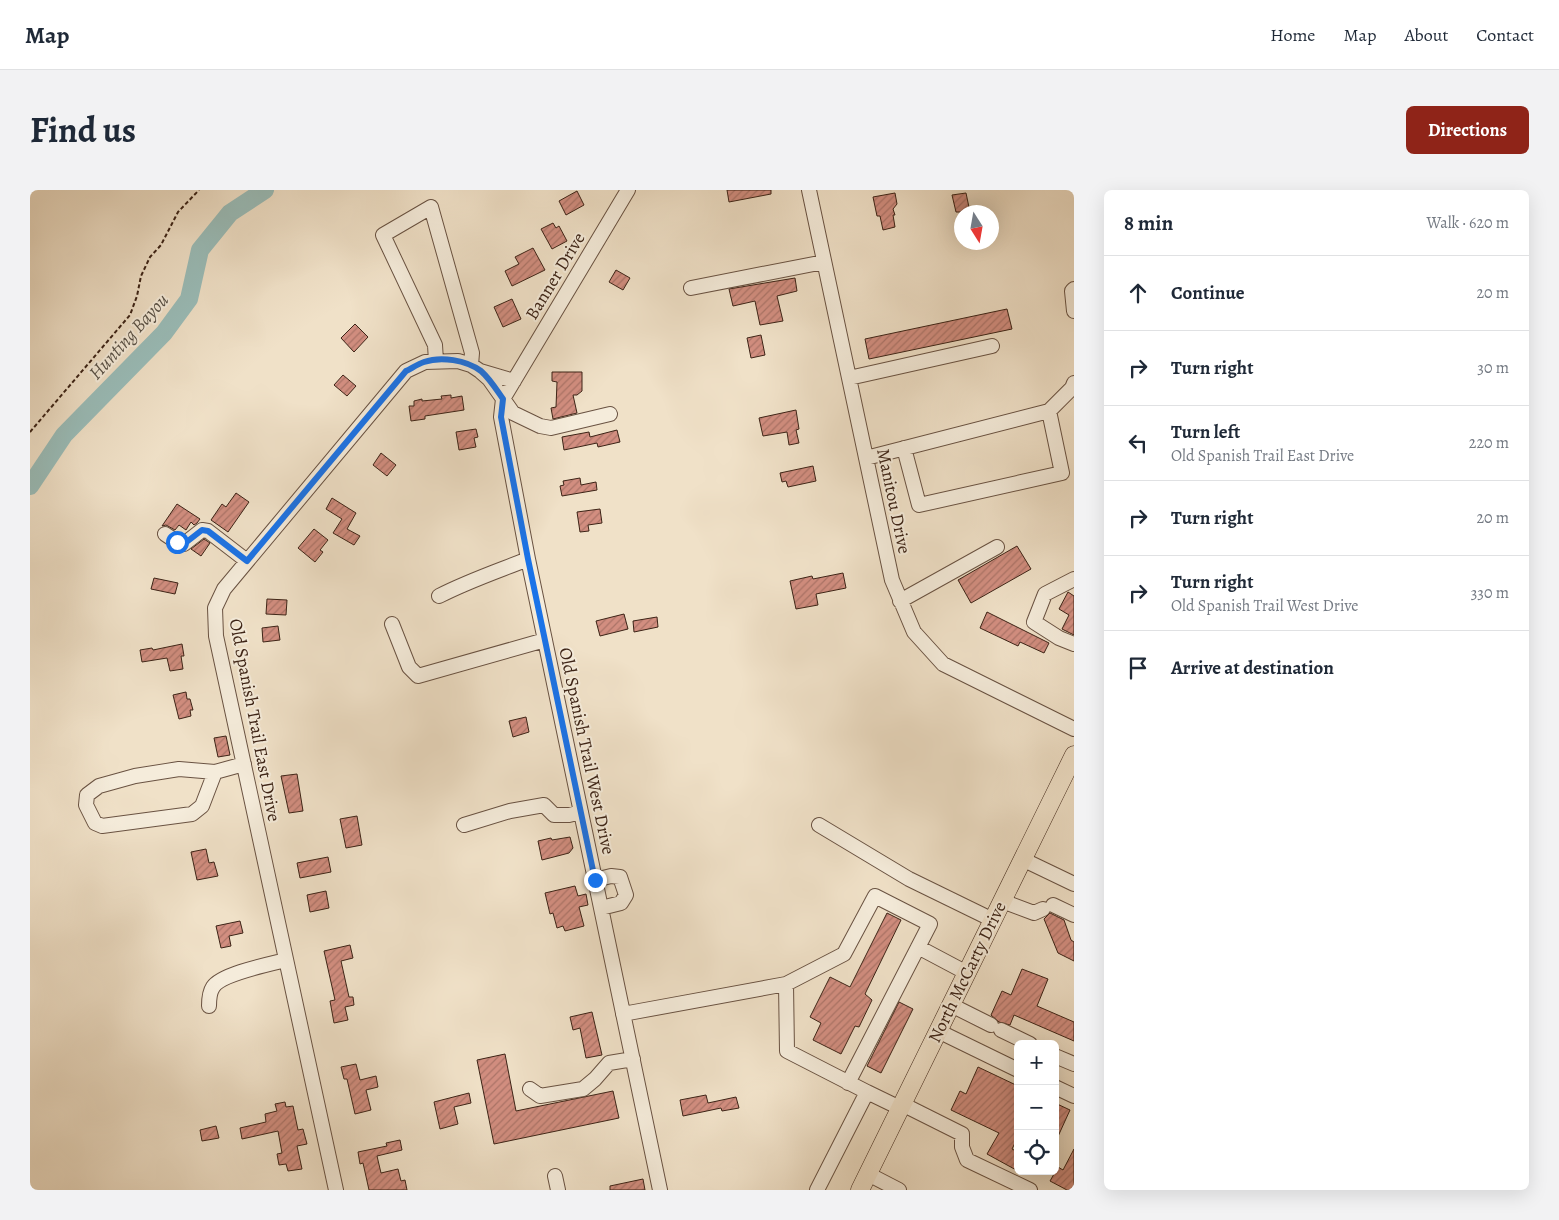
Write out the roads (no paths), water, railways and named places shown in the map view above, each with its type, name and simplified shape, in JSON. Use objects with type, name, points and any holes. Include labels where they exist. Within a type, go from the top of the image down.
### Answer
[{"type":"main road","name":"North McCarty Drive","points":[[864,1182],[1074,755]]},
{"type":"street","name":"Banner Drive","points":[[514,381],[628,190]]},
{"type":"street","name":"Manitou Drive","points":[[814,192],[824,262],[892,580],[914,632],[943,664],[1074,729]]},
{"type":"street","points":[[436,361],[435,345],[383,235],[430,206],[476,368],[489,379],[513,413],[540,426],[551,428],[610,414]]},
{"type":"street","points":[[691,288],[824,262]]},
{"type":"street","points":[[1074,289],[1072,291],[1074,311]]},
{"type":"street","points":[[849,378],[992,346]]},
{"type":"street","name":"Old Spanish Trail East Drive","points":[[336,1190],[216,636],[215,608],[224,589],[406,371],[424,362],[458,361],[514,381]]},
{"type":"street","name":"Old Spanish Trail West Drive","points":[[514,381],[503,399],[501,417],[528,559],[660,1190]]},
{"type":"street","points":[[866,458],[1049,412],[1072,388],[1074,383]]},
{"type":"street","points":[[904,448],[919,505],[1062,474],[1049,412]]},
{"type":"street","points":[[165,534],[184,544],[202,530],[208,531],[247,561]]},
{"type":"street","points":[[900,601],[998,547]]},
{"type":"street","points":[[439,596],[464,583],[487,576],[528,559]]},
{"type":"street","points":[[1074,579],[1045,594],[1034,622],[1059,638],[1074,644]]},
{"type":"street","points":[[392,624],[409,667],[418,676],[545,640]]},
{"type":"street","points":[[215,772],[202,806],[192,814],[102,826],[94,823],[86,805],[87,795],[99,786],[135,776],[179,770],[215,772],[244,764]]},
{"type":"street","points":[[464,825],[510,811],[544,804],[554,815],[569,815],[581,812]]},
{"type":"street","points":[[819,825],[909,879],[993,920]]},
{"type":"street","points":[[1022,859],[1074,884]]},
{"type":"street","points":[[595,880],[611,876],[620,877],[626,895],[621,903],[601,908]]},
{"type":"street","points":[[623,1014],[786,984],[844,954],[875,896],[930,924],[848,1083]]},
{"type":"street","points":[[1002,901],[1034,913],[1048,907],[1074,915]]},
{"type":"street","points":[[918,947],[967,973]]},
{"type":"street","points":[[209,1006],[210,993],[214,985],[222,980],[229,976],[286,960]]},
{"type":"street","points":[[786,984],[787,1051],[866,1092],[962,1134],[962,1147],[967,1160],[1030,1190]]},
{"type":"street","points":[[951,1005],[1022,1040]]},
{"type":"street","points":[[938,1031],[1014,1068]]},
{"type":"street","points":[[1059,1058],[1074,1064]]},
{"type":"street","points":[[530,1089],[540,1096],[584,1089],[609,1063],[633,1059]]},
{"type":"street","points":[[1059,1089],[1074,1096]]},
{"type":"street","points":[[818,1190],[866,1092]]},
{"type":"street","points":[[864,1182],[900,1190]]},
{"type":"waterway","name":"Hunting Bayou","points":[[30,486],[64,435],[164,333],[189,299],[200,250],[230,213],[265,190]]}]
